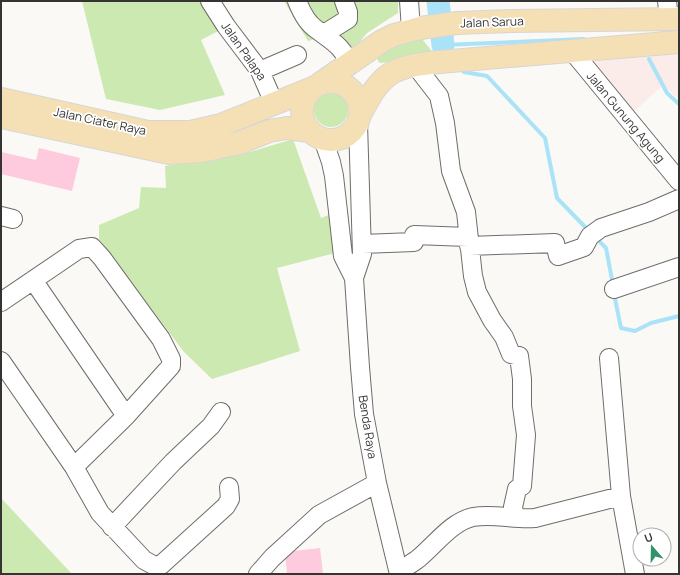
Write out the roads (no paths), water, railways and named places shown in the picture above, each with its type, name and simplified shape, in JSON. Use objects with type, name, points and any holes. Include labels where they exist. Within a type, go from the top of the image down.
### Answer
[{"type":"main road","name":"Jalan Sarua","points":[[317,85],[382,41],[415,28],[457,23],[672,13]]},
{"type":"main road","points":[[359,119],[358,99],[347,86],[330,82],[317,85],[306,95],[301,110],[305,125],[316,135],[332,140],[347,135],[359,119],[372,91],[384,78],[401,67],[414,64],[679,42]]},
{"type":"main road","name":"Jalan Ciater Raya","points":[[1,99],[148,132],[190,132],[221,125],[317,85]]},
{"type":"main road","points":[[274,103],[287,128]]},
{"type":"main road","name":"Jalan Ciater Raya","points":[[1,117],[156,151],[173,153],[202,151],[239,143],[269,131],[287,128],[316,135]]},
{"type":"street","name":"Jalan Palapa","points":[[210,1],[230,33],[260,70],[274,103]]},
{"type":"street","points":[[297,1],[308,21],[316,30],[324,34],[344,53],[355,60]]},
{"type":"street","points":[[324,34],[344,23],[349,17],[344,1]]},
{"type":"street","points":[[409,1],[415,28]]},
{"type":"street","points":[[344,23],[344,29],[355,60]]},
{"type":"street","name":"Jalan Gunung Agung","points":[[573,52],[679,181]]},
{"type":"street","points":[[260,70],[297,55]]},
{"type":"street","points":[[414,64],[439,96],[451,172],[466,212],[477,292],[492,320],[504,337],[511,354],[519,356],[522,379],[522,406],[526,435],[522,486],[517,489],[513,507],[515,517]]},
{"type":"street","name":"Benda Raya","points":[[354,278],[362,254],[359,119]]},
{"type":"street","name":"Benda Raya","points":[[316,135],[332,169],[343,256],[354,278],[364,414],[377,483],[399,573]]},
{"type":"street","points":[[362,244],[414,242],[414,235],[469,241],[555,243],[558,256],[584,246],[595,232],[679,199]]},
{"type":"street","points":[[1,302],[79,249],[92,247],[102,258],[162,339],[171,359],[171,366],[126,416],[74,467]]},
{"type":"street","points":[[614,289],[679,267]]},
{"type":"street","points":[[33,280],[126,416]]},
{"type":"street","points":[[609,358],[621,496],[635,574]]},
{"type":"street","points":[[1,361],[74,467],[100,513],[144,560],[157,567],[161,565],[226,506],[230,499],[229,487]]},
{"type":"street","points":[[112,527],[173,462],[211,426],[221,412]]},
{"type":"street","points":[[258,574],[272,558],[319,515],[377,483]]},
{"type":"street","points":[[399,573],[419,558],[457,524],[472,517],[515,517],[526,519],[547,516],[621,496]]},
{"type":"waterway","points":[[438,1],[443,45]]},
{"type":"waterway","points":[[443,45],[584,39]]},
{"type":"waterway","points":[[443,45],[450,54]]},
{"type":"waterway","points":[[649,59],[667,93],[679,104]]},
{"type":"waterway","points":[[460,67],[464,72],[487,76],[545,138],[557,198],[589,231]]},
{"type":"waterway","points":[[596,238],[606,248],[613,285]]},
{"type":"waterway","points":[[614,294],[621,328],[635,331],[651,323],[679,316]]}]
